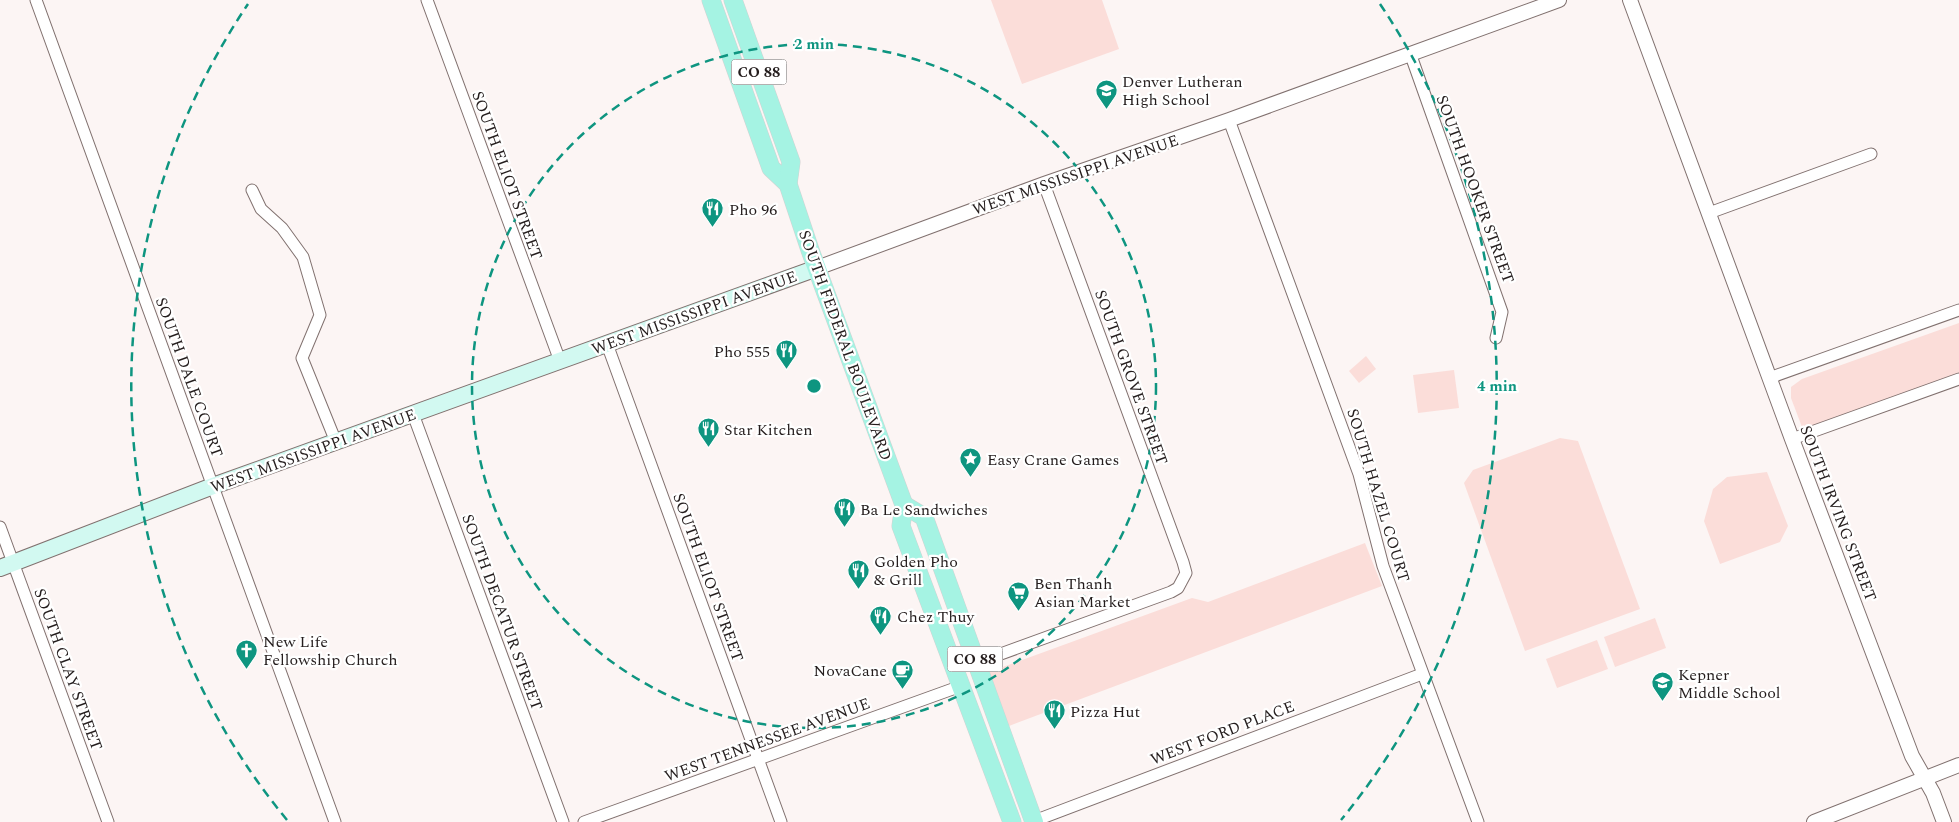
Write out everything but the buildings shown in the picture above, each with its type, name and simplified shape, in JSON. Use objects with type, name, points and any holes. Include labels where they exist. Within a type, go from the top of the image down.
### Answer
[{"type":"main road","name":"SOUTH FEDERAL BOULEVARD","points":[[711,0],[771,168],[788,184]]},
{"type":"main road","name":"SOUTH FEDERAL BOULEVARD","points":[[732,0],[791,162],[788,184],[904,505],[901,526],[1012,822]]},
{"type":"main road","name":"WEST MISSISSIPPI AVENUE","points":[[6,565],[213,486],[817,268]]},
{"type":"main road","name":"CO 88","points":[[904,505],[924,517],[1034,821]]},
{"type":"street","name":"SOUTH DALE COURT","points":[[36,0],[335,822]]},
{"type":"street","name":"SOUTH ELIOT STREET","points":[[427,0],[560,361]]},
{"type":"street","name":"WEST MISSISSIPPI AVENUE","points":[[817,268],[1044,184],[1229,120],[1559,0]]},
{"type":"street","name":"SOUTH IRVING STREET","points":[[1630,0],[1792,440],[1912,756],[1933,793],[1944,822]]},
{"type":"street","name":"SOUTH HOOKER STREET","points":[[1410,53],[1502,312],[1496,338]]},
{"type":"street","name":"SOUTH HAZEL COURT","points":[[1229,120],[1359,474],[1383,566],[1478,822]]},
{"type":"street","points":[[1709,213],[1871,154]]},
{"type":"street","name":"SOUTH GROVE STREET","points":[[976,663],[1171,592],[1178,588],[1186,573],[1184,562],[1044,184]]},
{"type":"street","points":[[252,190],[261,210],[282,228],[303,257],[320,315],[302,358],[336,442]]},
{"type":"street","points":[[1769,378],[1959,310]]},
{"type":"street","name":"SOUTH ELIOT STREET","points":[[607,344],[781,822]]},
{"type":"street","points":[[1792,440],[1959,379]]},
{"type":"street","name":"SOUTH DECATUR STREET","points":[[413,414],[563,822]]},
{"type":"street","name":"SOUTH CLAY STREET","points":[[0,527],[6,565],[108,822]]},
{"type":"street","name":"WEST FORD PLACE","points":[[1034,821],[1422,674]]},
{"type":"street","name":"WEST TENNESSEE AVENUE","points":[[584,822],[962,686]]},
{"type":"street","points":[[1814,822],[1959,765]]},
{"type":"shaded area","points":[[991,0],[1102,0],[1119,49],[1022,84]]},
{"type":"shaded area","points":[[1959,323],[1959,378],[1808,431],[1802,427],[1791,398],[1791,387],[1802,379]]},
{"type":"shaded area","points":[[1366,356],[1376,369],[1359,383],[1349,371]]},
{"type":"shaded area","points":[[1454,370],[1459,408],[1418,413],[1413,375]]},
{"type":"shaded area","points":[[1560,438],[1578,441],[1640,609],[1525,651],[1464,483],[1473,470]]},
{"type":"shaded area","points":[[1767,472],[1788,526],[1780,542],[1720,564],[1704,521],[1713,489],[1727,477]]},
{"type":"shaded area","points":[[1365,543],[1382,586],[1009,726],[989,672],[1192,598],[1208,602]]},
{"type":"shaded area","points":[[1655,618],[1666,648],[1615,667],[1604,637]]},
{"type":"shaded area","points":[[1597,640],[1608,669],[1557,688],[1546,659]]},
{"type":"place","name":"Denver Lutheran High School","points":[[1106,109]]},
{"type":"place","name":"Pho 96","points":[[713,228]]},
{"type":"place","name":"Pho 555","points":[[786,370]]},
{"type":"place","name":"Star Kitchen","points":[[708,448]]},
{"type":"place","name":"Easy Crane Games","points":[[971,478]]},
{"type":"place","name":"Ba Le Sandwiches","points":[[844,528]]},
{"type":"place","name":"Golden Pho & Grill","points":[[858,589]]},
{"type":"place","name":"Ben Thanh Asian Market","points":[[1018,611]]},
{"type":"place","name":"Chez Thuy","points":[[881,635]]},
{"type":"place","name":"New Life Fellowship Church","points":[[247,669]]},
{"type":"place","name":"NovaCane","points":[[903,689]]},
{"type":"place","name":"Kepner Middle School","points":[[1662,702]]},
{"type":"place","name":"Pizza Hut","points":[[1054,730]]}]
